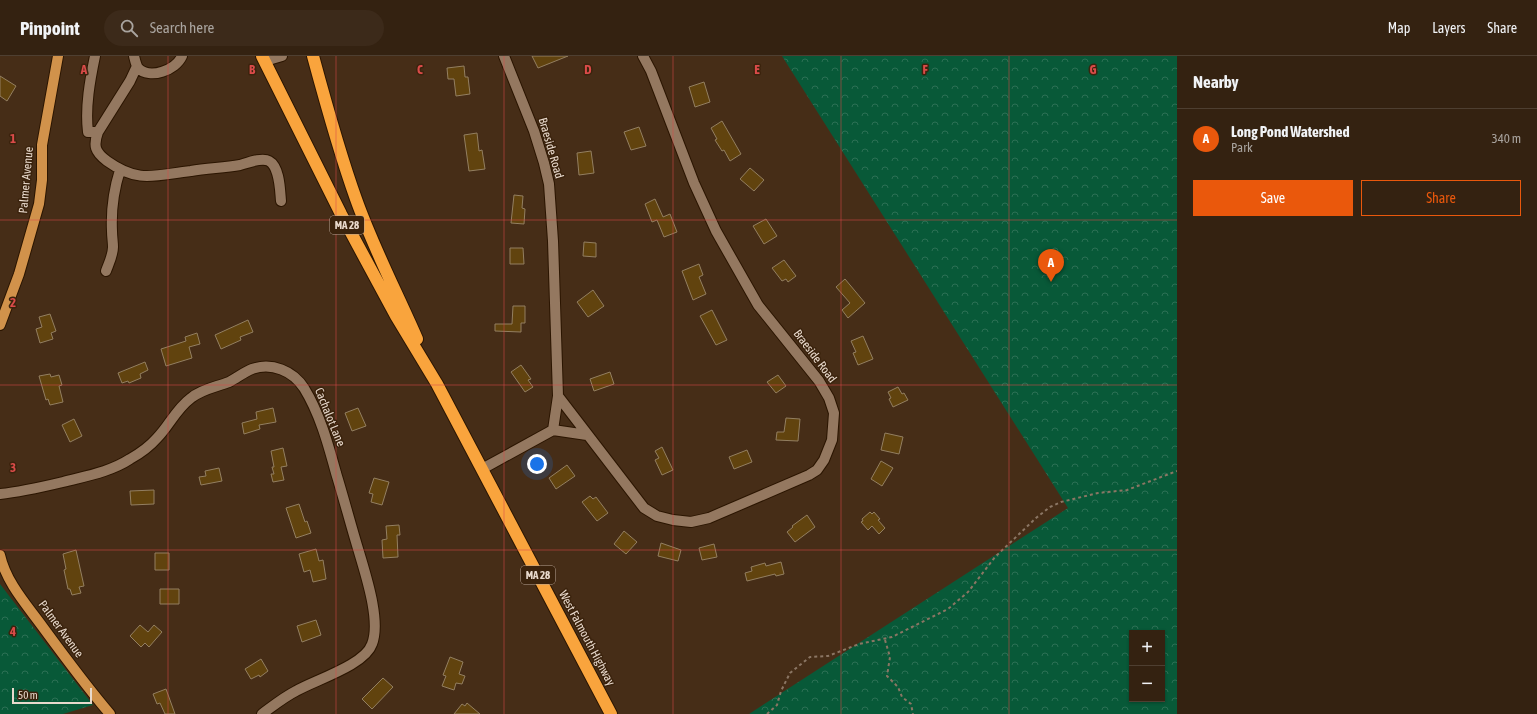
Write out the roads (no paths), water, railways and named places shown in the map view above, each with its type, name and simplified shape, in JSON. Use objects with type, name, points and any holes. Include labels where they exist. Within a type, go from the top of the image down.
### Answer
[{"type":"highway","name":"MA 28","points":[[313,56],[356,201],[437,384]]},
{"type":"highway","name":"MA 28","points":[[264,59],[348,227],[396,316],[437,384],[482,469]]},
{"type":"highway","name":"West Falmouth Highway","points":[[482,469],[611,714]]},
{"type":"main road","name":"Palmer Avenue","points":[[0,325],[19,274],[37,216],[42,180],[42,145],[58,56]]},
{"type":"main road","name":"Palmer Avenue","points":[[0,555],[2,566],[14,587],[73,668],[110,714]]},
{"type":"street","points":[[95,56],[91,72],[86,120],[88,132],[98,132]]},
{"type":"street","points":[[134,56],[137,66],[143,71],[156,73],[168,69],[182,56]]},
{"type":"street","points":[[264,59],[282,56]]},
{"type":"street","name":"Braeside Road","points":[[504,56],[534,131],[544,163],[548,184],[553,241],[558,396],[553,430]]},
{"type":"street","name":"Braeside Road","points":[[558,396],[644,508],[657,516],[673,520],[691,522],[709,518],[809,475],[817,470],[824,460],[832,440],[834,413],[829,398],[819,381],[758,305],[716,231],[694,183],[651,71],[643,56]]},
{"type":"street","points":[[137,66],[130,81],[98,132],[95,143],[99,155],[120,170],[138,176],[161,176],[268,160],[274,165],[277,174],[281,201]]},
{"type":"street","points":[[106,271],[111,260],[113,247],[112,210],[120,170]]},
{"type":"street","name":"Cachalot Lane","points":[[0,494],[38,488],[90,476],[131,459],[157,438],[181,407],[191,397],[204,390],[228,382],[253,369],[271,366],[279,368],[293,376],[304,388],[325,434],[368,582],[375,623],[374,636],[369,650],[359,659],[343,669],[297,690],[262,714]]},
{"type":"street","points":[[482,469],[553,430],[587,435]]},
{"type":"place","name":"Long Pond Watershed","points":[[1051,282]]}]
